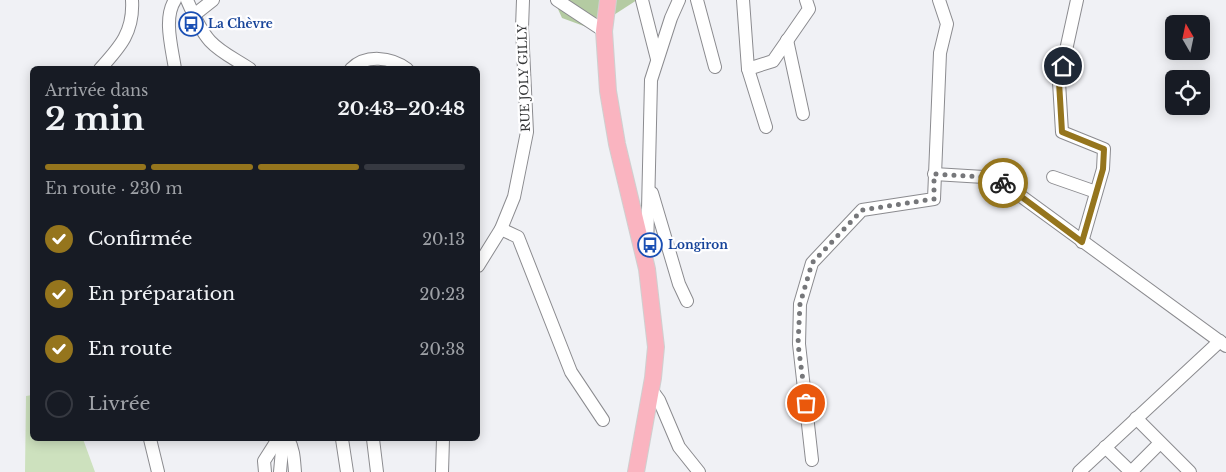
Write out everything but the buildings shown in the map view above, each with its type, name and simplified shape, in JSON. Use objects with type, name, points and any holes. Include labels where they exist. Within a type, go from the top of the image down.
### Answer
[{"type":"main road","points":[[608,0],[604,31],[608,90],[617,144],[647,269],[656,347],[651,389],[636,472]]},
{"type":"street","points":[[103,66],[127,35],[132,14],[132,0]]},
{"type":"street","points":[[175,0],[170,8],[170,30],[175,66]]},
{"type":"street","points":[[187,0],[201,29],[211,42],[246,66]]},
{"type":"street","points":[[194,15],[213,0]]},
{"type":"street","name":"RUE JOLY GILLY","points":[[480,263],[501,229],[514,197],[527,132],[522,28],[523,0]]},
{"type":"street","points":[[557,0],[604,31]]},
{"type":"street","points":[[642,0],[658,59]]},
{"type":"street","points":[[647,269],[651,80],[671,18],[679,0]]},
{"type":"street","points":[[697,0],[715,66]]},
{"type":"street","points":[[743,0],[748,69],[766,127]]},
{"type":"street","points":[[748,69],[773,61],[809,9],[806,0]]},
{"type":"street","points":[[812,460],[798,344],[800,304],[812,263],[862,210],[934,199],[940,53],[947,24],[939,0]]},
{"type":"street","points":[[1077,0],[1059,82],[1062,132],[1104,149],[1103,169],[1082,242]]},
{"type":"street","points":[[787,40],[803,114]]},
{"type":"street","points":[[353,66],[372,59],[389,59],[402,66]]},
{"type":"street","points":[[934,174],[984,177],[1003,183],[1223,344],[1136,418],[1078,472]]},
{"type":"street","points":[[1053,177],[1096,192]]},
{"type":"street","points":[[649,184],[679,284],[688,301]]},
{"type":"street","points":[[501,229],[518,237],[571,372],[602,420]]},
{"type":"street","points":[[651,389],[659,400],[679,447],[699,472]]},
{"type":"street","points":[[1136,418],[1190,472]]},
{"type":"street","points":[[150,441],[158,472]]},
{"type":"street","points":[[265,472],[264,461],[277,441]]},
{"type":"street","points":[[280,472],[283,441]]},
{"type":"street","points":[[289,441],[295,472]]},
{"type":"street","points":[[342,441],[347,472]]},
{"type":"street","points":[[374,441],[377,472]]},
{"type":"street","points":[[442,472],[443,441]]},
{"type":"street","points":[[1105,447],[1131,472],[1160,443]]},
{"type":"green space","points":[[554,0],[637,0],[592,29],[562,18]]},
{"type":"green space","points":[[30,395],[30,441],[84,441],[95,472],[25,472],[26,396]]},
{"type":"way so far","points":[[806,403],[798,344],[800,304],[812,263],[862,210],[934,199],[934,174],[984,177],[1003,183]]},
{"type":"place","name":"La Chèvre","points":[[191,24]]},
{"type":"place","name":"Longiron","points":[[650,245]]},
{"type":"route","points":[[1003,183],[1082,242],[1103,169],[1104,149],[1062,132],[1059,82],[1063,66]]}]
